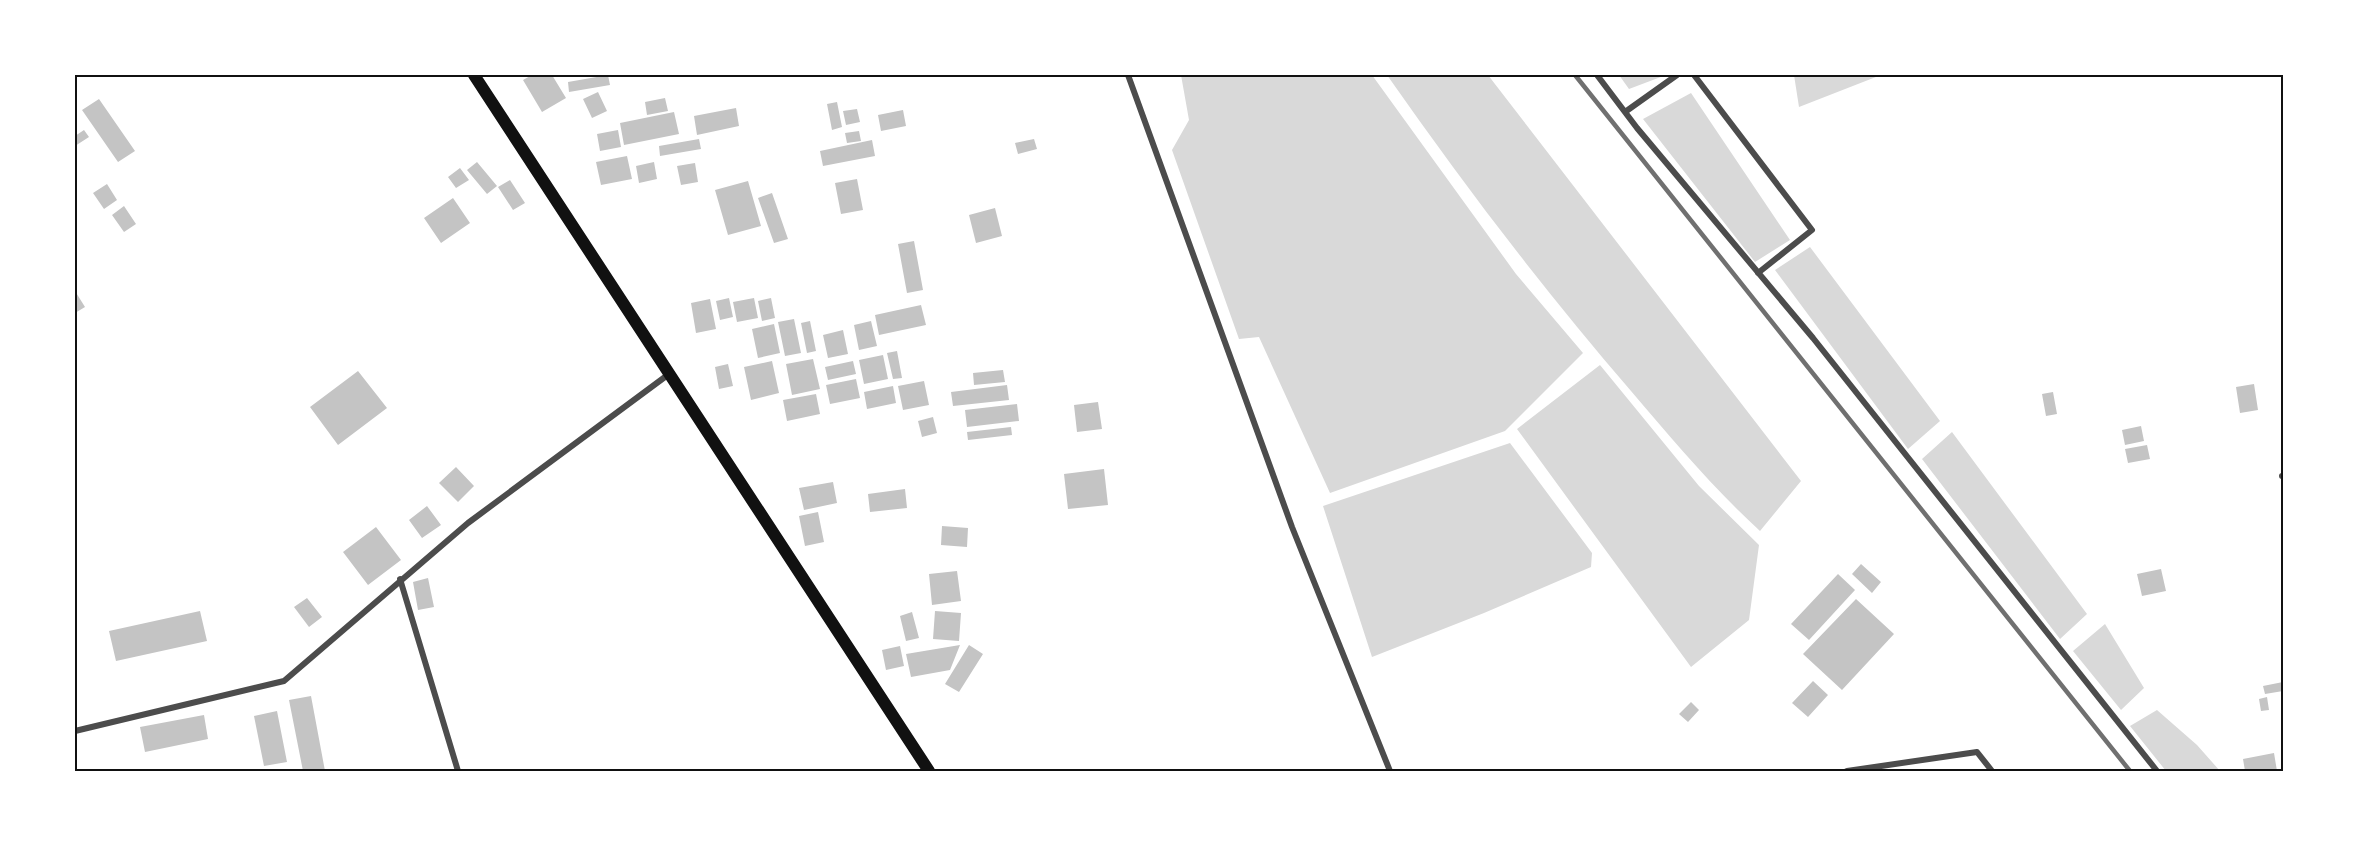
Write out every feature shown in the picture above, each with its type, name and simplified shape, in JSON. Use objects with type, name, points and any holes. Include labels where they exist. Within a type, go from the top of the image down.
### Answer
[{"type":"highway","points":[[474,75],[930,771]]},
{"type":"street","points":[[1128,75],[1292,527],[1390,771]]},
{"type":"street","points":[[1597,75],[2157,771]]},
{"type":"street","points":[[1625,112],[1677,75]]},
{"type":"street","points":[[1694,75],[1812,230],[1758,273]]},
{"type":"street","points":[[75,731],[284,681],[400,579],[468,523],[669,374]]},
{"type":"street","points":[[400,579],[458,771]]},
{"type":"street","points":[[1847,771],[1977,752],[1992,771]]},
{"type":"shaded area","points":[[1181,75],[1372,75],[1516,274],[1583,353],[1505,431],[1330,493],[1259,337],[1239,339],[1172,150],[1189,120]]},
{"type":"shaded area","points":[[1387,75],[1488,75],[1801,481],[1760,531],[1694,463],[1567,314],[1475,196]]},
{"type":"shaded area","points":[[1619,75],[1666,75],[1629,89]]},
{"type":"shaded area","points":[[1794,75],[1881,75],[1799,107]]},
{"type":"shaded area","points":[[1691,93],[1790,240],[1755,262],[1643,119]]},
{"type":"shaded area","points":[[1810,247],[1940,421],[1908,449],[1775,270]]},
{"type":"shaded area","points":[[1600,365],[1699,486],[1759,545],[1749,620],[1691,667],[1517,429]]},
{"type":"shaded area","points":[[1952,432],[2087,614],[2060,639],[1922,459]]},
{"type":"shaded area","points":[[1510,443],[1592,553],[1591,567],[1484,613],[1372,657],[1323,506]]},
{"type":"shaded area","points":[[2105,624],[2144,688],[2121,710],[2073,651]]},
{"type":"shaded area","points":[[2157,710],[2197,745],[2220,771],[2166,771],[2130,726]]},
{"type":"building","points":[[532,75],[552,75],[566,98],[542,112],[523,80]]},
{"type":"building","points":[[608,75],[610,85],[569,92],[568,82]]},
{"type":"building","points":[[598,92],[607,111],[592,118],[583,99]]},
{"type":"building","points":[[665,98],[668,111],[647,115],[645,102]]},
{"type":"building","points":[[99,99],[135,151],[118,162],[82,110]]},
{"type":"building","points":[[837,102],[842,127],[832,130],[827,104]]},
{"type":"building","points":[[736,108],[739,126],[697,135],[694,116]]},
{"type":"building","points":[[857,109],[860,122],[846,125],[843,111]]},
{"type":"building","points":[[903,110],[906,126],[881,131],[878,115]]},
{"type":"building","points":[[674,112],[679,134],[624,145],[620,123]]},
{"type":"building","points":[[84,130],[89,137],[75,146],[75,136]]},
{"type":"building","points":[[618,130],[621,147],[600,151],[597,134]]},
{"type":"building","points":[[859,131],[861,141],[847,143],[845,133]]},
{"type":"building","points":[[699,139],[701,149],[660,156],[659,146]]},
{"type":"building","points":[[1034,139],[1037,149],[1018,154],[1015,143]]},
{"type":"building","points":[[872,140],[875,156],[823,166],[820,151]]},
{"type":"building","points":[[627,156],[632,179],[601,185],[596,162]]},
{"type":"building","points":[[477,162],[497,186],[487,194],[467,170]]},
{"type":"building","points":[[654,162],[657,179],[639,183],[636,166]]},
{"type":"building","points":[[695,163],[698,182],[681,185],[677,166]]},
{"type":"building","points":[[460,168],[469,180],[456,188],[448,177]]},
{"type":"building","points":[[857,179],[863,210],[841,214],[835,183]]},
{"type":"building","points":[[510,180],[525,203],[513,210],[498,187]]},
{"type":"building","points":[[748,181],[761,226],[728,235],[715,190]]},
{"type":"building","points":[[107,184],[117,200],[104,209],[93,193]]},
{"type":"building","points":[[772,193],[788,239],[774,243],[758,198]]},
{"type":"building","points":[[453,198],[470,223],[441,243],[424,218]]},
{"type":"building","points":[[124,206],[136,224],[124,232],[112,215]]},
{"type":"building","points":[[995,208],[1002,236],[976,243],[969,215]]},
{"type":"building","points":[[914,241],[923,290],[907,293],[898,244]]},
{"type":"building","points":[[75,291],[85,307],[75,313]]},
{"type":"building","points":[[729,298],[733,317],[720,320],[716,301]]},
{"type":"building","points":[[754,298],[758,318],[737,322],[733,302]]},
{"type":"building","points":[[771,298],[775,318],[762,321],[758,301]]},
{"type":"building","points":[[710,299],[716,329],[696,333],[691,303]]},
{"type":"building","points":[[921,305],[926,325],[879,335],[875,315]]},
{"type":"building","points":[[794,319],[801,353],[785,356],[778,322]]},
{"type":"building","points":[[810,321],[816,351],[807,353],[801,323]]},
{"type":"building","points":[[871,321],[877,346],[859,350],[854,325]]},
{"type":"building","points":[[774,324],[780,353],[758,358],[752,329]]},
{"type":"building","points":[[843,330],[848,354],[828,358],[823,335]]},
{"type":"building","points":[[897,351],[902,378],[893,379],[887,353]]},
{"type":"building","points":[[883,355],[888,379],[864,384],[859,360]]},
{"type":"building","points":[[813,359],[820,389],[792,395],[786,364]]},
{"type":"building","points":[[772,361],[779,393],[751,400],[744,367]]},
{"type":"building","points":[[853,361],[856,374],[828,380],[825,367]]},
{"type":"building","points":[[728,364],[733,386],[719,389],[715,367]]},
{"type":"building","points":[[1003,370],[1005,382],[974,385],[973,373]]},
{"type":"building","points":[[358,371],[387,408],[338,445],[310,407]]},
{"type":"building","points":[[856,379],[860,398],[830,404],[826,385]]},
{"type":"building","points":[[924,381],[929,405],[903,410],[898,386]]},
{"type":"building","points":[[2254,384],[2258,410],[2240,413],[2236,387]]},
{"type":"building","points":[[1007,385],[1009,400],[953,406],[951,392]]},
{"type":"building","points":[[893,386],[896,403],[867,409],[864,392]]},
{"type":"building","points":[[2053,392],[2057,414],[2046,416],[2042,394]]},
{"type":"building","points":[[816,394],[820,414],[787,421],[783,400]]},
{"type":"building","points":[[1098,402],[1102,429],[1077,432],[1074,405]]},
{"type":"building","points":[[1017,404],[1019,421],[967,427],[965,410]]},
{"type":"building","points":[[933,417],[937,433],[922,437],[918,421]]},
{"type":"building","points":[[2141,426],[2144,441],[2125,445],[2122,430]]},
{"type":"building","points":[[1011,427],[1012,435],[968,440],[967,432]]},
{"type":"building","points":[[2147,445],[2150,459],[2128,463],[2125,449]]},
{"type":"building","points":[[456,467],[474,486],[458,502],[439,483]]},
{"type":"building","points":[[1104,469],[1108,505],[1068,509],[1064,474]]},
{"type":"building","points":[[833,482],[837,503],[804,510],[799,488]]},
{"type":"building","points":[[905,489],[907,508],[870,512],[868,494]]},
{"type":"building","points":[[427,506],[441,525],[422,538],[409,520]]},
{"type":"building","points":[[818,512],[824,542],[805,546],[799,516]]},
{"type":"building","points":[[942,526],[968,528],[967,547],[941,545]]},
{"type":"building","points":[[376,527],[401,560],[368,585],[343,552]]},
{"type":"building","points":[[1861,564],[1881,582],[1872,593],[1852,574]]},
{"type":"building","points":[[2161,569],[2166,591],[2142,596],[2137,574]]},
{"type":"building","points":[[957,571],[961,601],[932,605],[929,574]]},
{"type":"building","points":[[1838,574],[1855,590],[1809,640],[1791,624]]},
{"type":"building","points":[[428,578],[434,607],[418,610],[413,582]]},
{"type":"building","points":[[307,598],[322,617],[309,627],[294,607]]},
{"type":"building","points":[[1856,599],[1894,634],[1842,690],[1803,654]]},
{"type":"building","points":[[200,611],[207,641],[116,661],[109,631]]},
{"type":"building","points":[[935,611],[961,613],[959,641],[933,639]]},
{"type":"building","points":[[912,612],[919,638],[906,641],[900,616]]},
{"type":"building","points":[[960,645],[950,670],[911,677],[906,654]]},
{"type":"building","points":[[969,645],[983,654],[959,692],[945,684]]},
{"type":"building","points":[[900,646],[904,666],[886,670],[882,650]]},
{"type":"building","points":[[1813,681],[1828,695],[1808,717],[1792,703]]},
{"type":"building","points":[[2283,682],[2283,691],[2265,694],[2263,686]]},
{"type":"building","points":[[311,696],[325,771],[303,771],[289,700]]},
{"type":"building","points":[[2267,697],[2269,710],[2261,711],[2259,699]]},
{"type":"building","points":[[1691,702],[1699,710],[1688,722],[1679,714]]},
{"type":"building","points":[[277,711],[287,762],[264,766],[254,716]]},
{"type":"building","points":[[204,715],[208,739],[145,752],[140,727]]},
{"type":"building","points":[[2274,753],[2277,771],[2245,771],[2243,759]]},
{"type":"railway","points":[[1575,75],[2130,771]]}]
